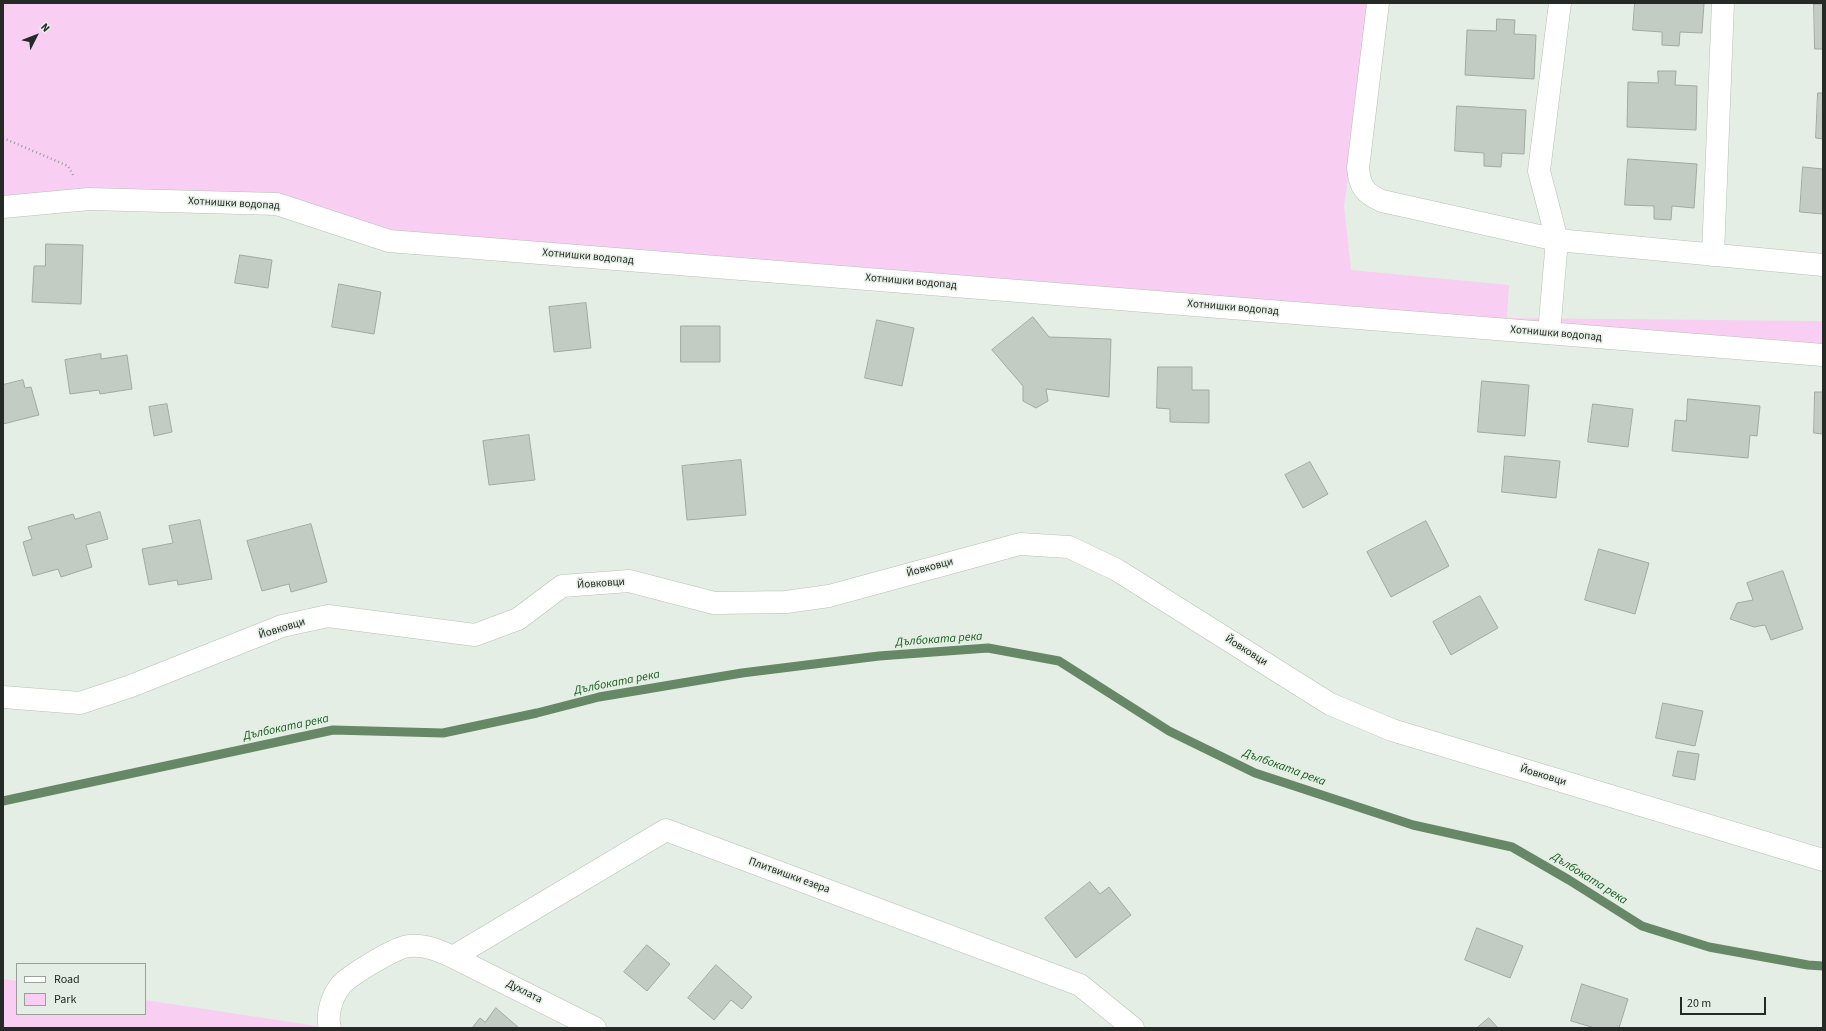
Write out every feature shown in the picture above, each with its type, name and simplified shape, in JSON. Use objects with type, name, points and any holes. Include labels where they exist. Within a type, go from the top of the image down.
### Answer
[{"type":"street","points":[[1378,3],[1358,168],[1360,183],[1368,195],[1382,201],[1557,240],[1823,264]]},
{"type":"street","points":[[1549,333],[1557,240],[1538,171],[1560,3]]},
{"type":"street","points":[[1712,254],[1723,3]]},
{"type":"street","name":"Хотнишки водопад","points":[[3,207],[89,198],[277,204],[389,241],[1823,355]]},
{"type":"street","name":"Йовковци","points":[[3,697],[80,703],[131,686],[282,626],[328,616],[476,636],[518,619],[562,586],[629,581],[714,603],[786,602],[830,596],[1020,544],[1069,548],[1117,570],[1330,704],[1392,730],[1823,860]]},
{"type":"street","name":"Плитвишки езера","points":[[453,957],[666,830],[1080,984],[1133,1028]]},
{"type":"street","name":"Духлата","points":[[330,1028],[330,1004],[341,985],[382,956],[409,946],[432,948],[453,957],[595,1028]]},
{"type":"path","points":[[3,138],[68,166],[89,198]]},
{"type":"green space","points":[[3,3],[1373,3],[1344,206],[1351,270],[1509,285],[1507,318],[1823,321],[1823,355],[389,241],[277,204],[3,207]]},
{"type":"green space","points":[[3,979],[16,981],[16,1015],[146,1015],[146,1000],[330,1028],[3,1028]]},
{"type":"building","points":[[1635,3],[1704,3],[1702,33],[1680,32],[1679,46],[1662,45],[1662,32],[1633,30]]},
{"type":"building","points":[[1814,4],[1823,4],[1823,49],[1815,49]]},
{"type":"building","points":[[1497,19],[1515,20],[1514,34],[1536,35],[1534,79],[1465,75],[1467,30],[1496,31]]},
{"type":"building","points":[[1658,71],[1676,71],[1675,85],[1697,86],[1696,130],[1627,127],[1628,82],[1658,83]]},
{"type":"building","points":[[1818,93],[1823,93],[1823,139],[1816,138]]},
{"type":"building","points":[[1457,106],[1526,110],[1524,154],[1502,153],[1501,167],[1484,166],[1484,153],[1455,151]]},
{"type":"building","points":[[1628,159],[1697,164],[1694,208],[1672,206],[1671,220],[1654,219],[1654,206],[1625,205]]},
{"type":"building","points":[[1803,167],[1823,169],[1823,214],[1800,212]]},
{"type":"building","points":[[46,244],[83,245],[81,304],[32,302],[34,266],[45,266]]},
{"type":"building","points":[[240,255],[272,260],[268,288],[235,283]]},
{"type":"building","points":[[339,284],[381,292],[374,334],[332,327]]},
{"type":"building","points":[[586,303],[591,348],[554,352],[549,307]]},
{"type":"building","points":[[1033,317],[1049,337],[1111,339],[1109,397],[1046,389],[1048,401],[1036,408],[1023,401],[1023,386],[992,350]]},
{"type":"building","points":[[877,320],[914,328],[902,386],[865,378]]},
{"type":"building","points":[[681,326],[720,326],[720,362],[681,362]]},
{"type":"building","points":[[101,354],[101,359],[127,355],[132,389],[100,394],[99,390],[70,394],[65,360]]},
{"type":"building","points":[[1158,367],[1192,367],[1192,390],[1209,390],[1209,423],[1170,422],[1170,409],[1157,408]]},
{"type":"building","points":[[23,380],[25,388],[31,387],[39,415],[3,424],[3,385]]},
{"type":"building","points":[[1482,381],[1529,385],[1525,436],[1478,432]]},
{"type":"building","points":[[1815,392],[1823,392],[1823,434],[1814,433]]},
{"type":"building","points":[[1688,399],[1760,406],[1757,436],[1750,435],[1748,458],[1672,451],[1675,420],[1686,421]]},
{"type":"building","points":[[167,404],[172,432],[154,436],[149,407]]},
{"type":"building","points":[[1593,404],[1633,409],[1628,447],[1588,442]]},
{"type":"building","points":[[529,435],[535,480],[489,485],[483,441]]},
{"type":"building","points":[[1505,456],[1560,461],[1556,498],[1502,492]]},
{"type":"building","points":[[741,460],[746,515],[687,520],[682,466]]},
{"type":"building","points":[[1310,462],[1328,494],[1303,508],[1285,475]]},
{"type":"building","points":[[100,512],[108,539],[86,545],[92,567],[61,577],[58,569],[33,576],[23,542],[32,539],[28,527],[73,514],[75,519]]},
{"type":"building","points":[[200,520],[212,579],[178,585],[177,580],[149,585],[142,549],[173,543],[169,526]]},
{"type":"building","points":[[1426,521],[1449,566],[1391,597],[1367,552]]},
{"type":"building","points":[[311,524],[327,582],[291,592],[289,584],[262,591],[247,541]]},
{"type":"building","points":[[1599,549],[1649,563],[1635,614],[1585,600]]},
{"type":"building","points":[[1783,571],[1803,629],[1771,640],[1765,625],[1754,627],[1730,619],[1737,603],[1753,600],[1747,583]]},
{"type":"building","points":[[1480,596],[1498,628],[1451,655],[1433,622]]},
{"type":"building","points":[[1663,703],[1703,711],[1695,746],[1656,738]]},
{"type":"building","points":[[1678,751],[1699,754],[1695,780],[1673,776]]},
{"type":"building","points":[[1090,882],[1100,894],[1109,887],[1131,915],[1076,958],[1045,918]]},
{"type":"building","points":[[1477,928],[1523,946],[1510,978],[1465,960]]},
{"type":"building","points":[[647,945],[670,964],[647,991],[624,972]]},
{"type":"building","points":[[716,965],[752,997],[742,1009],[731,1000],[714,1020],[688,998]]},
{"type":"building","points":[[1582,984],[1628,999],[1619,1028],[1595,1028],[1571,1021]]},
{"type":"building","points":[[496,1008],[519,1028],[472,1028],[480,1018],[485,1022]]},
{"type":"building","points":[[1489,1018],[1498,1028],[1477,1028]]},
{"type":"waterway","name":"Дълбоката река","points":[[3,801],[333,730],[443,733],[537,713],[599,697],[742,673],[879,656],[988,648],[1059,661],[1169,731],[1255,773],[1413,825],[1512,847],[1569,880],[1642,926],[1709,947],[1808,965],[1823,966]]}]
